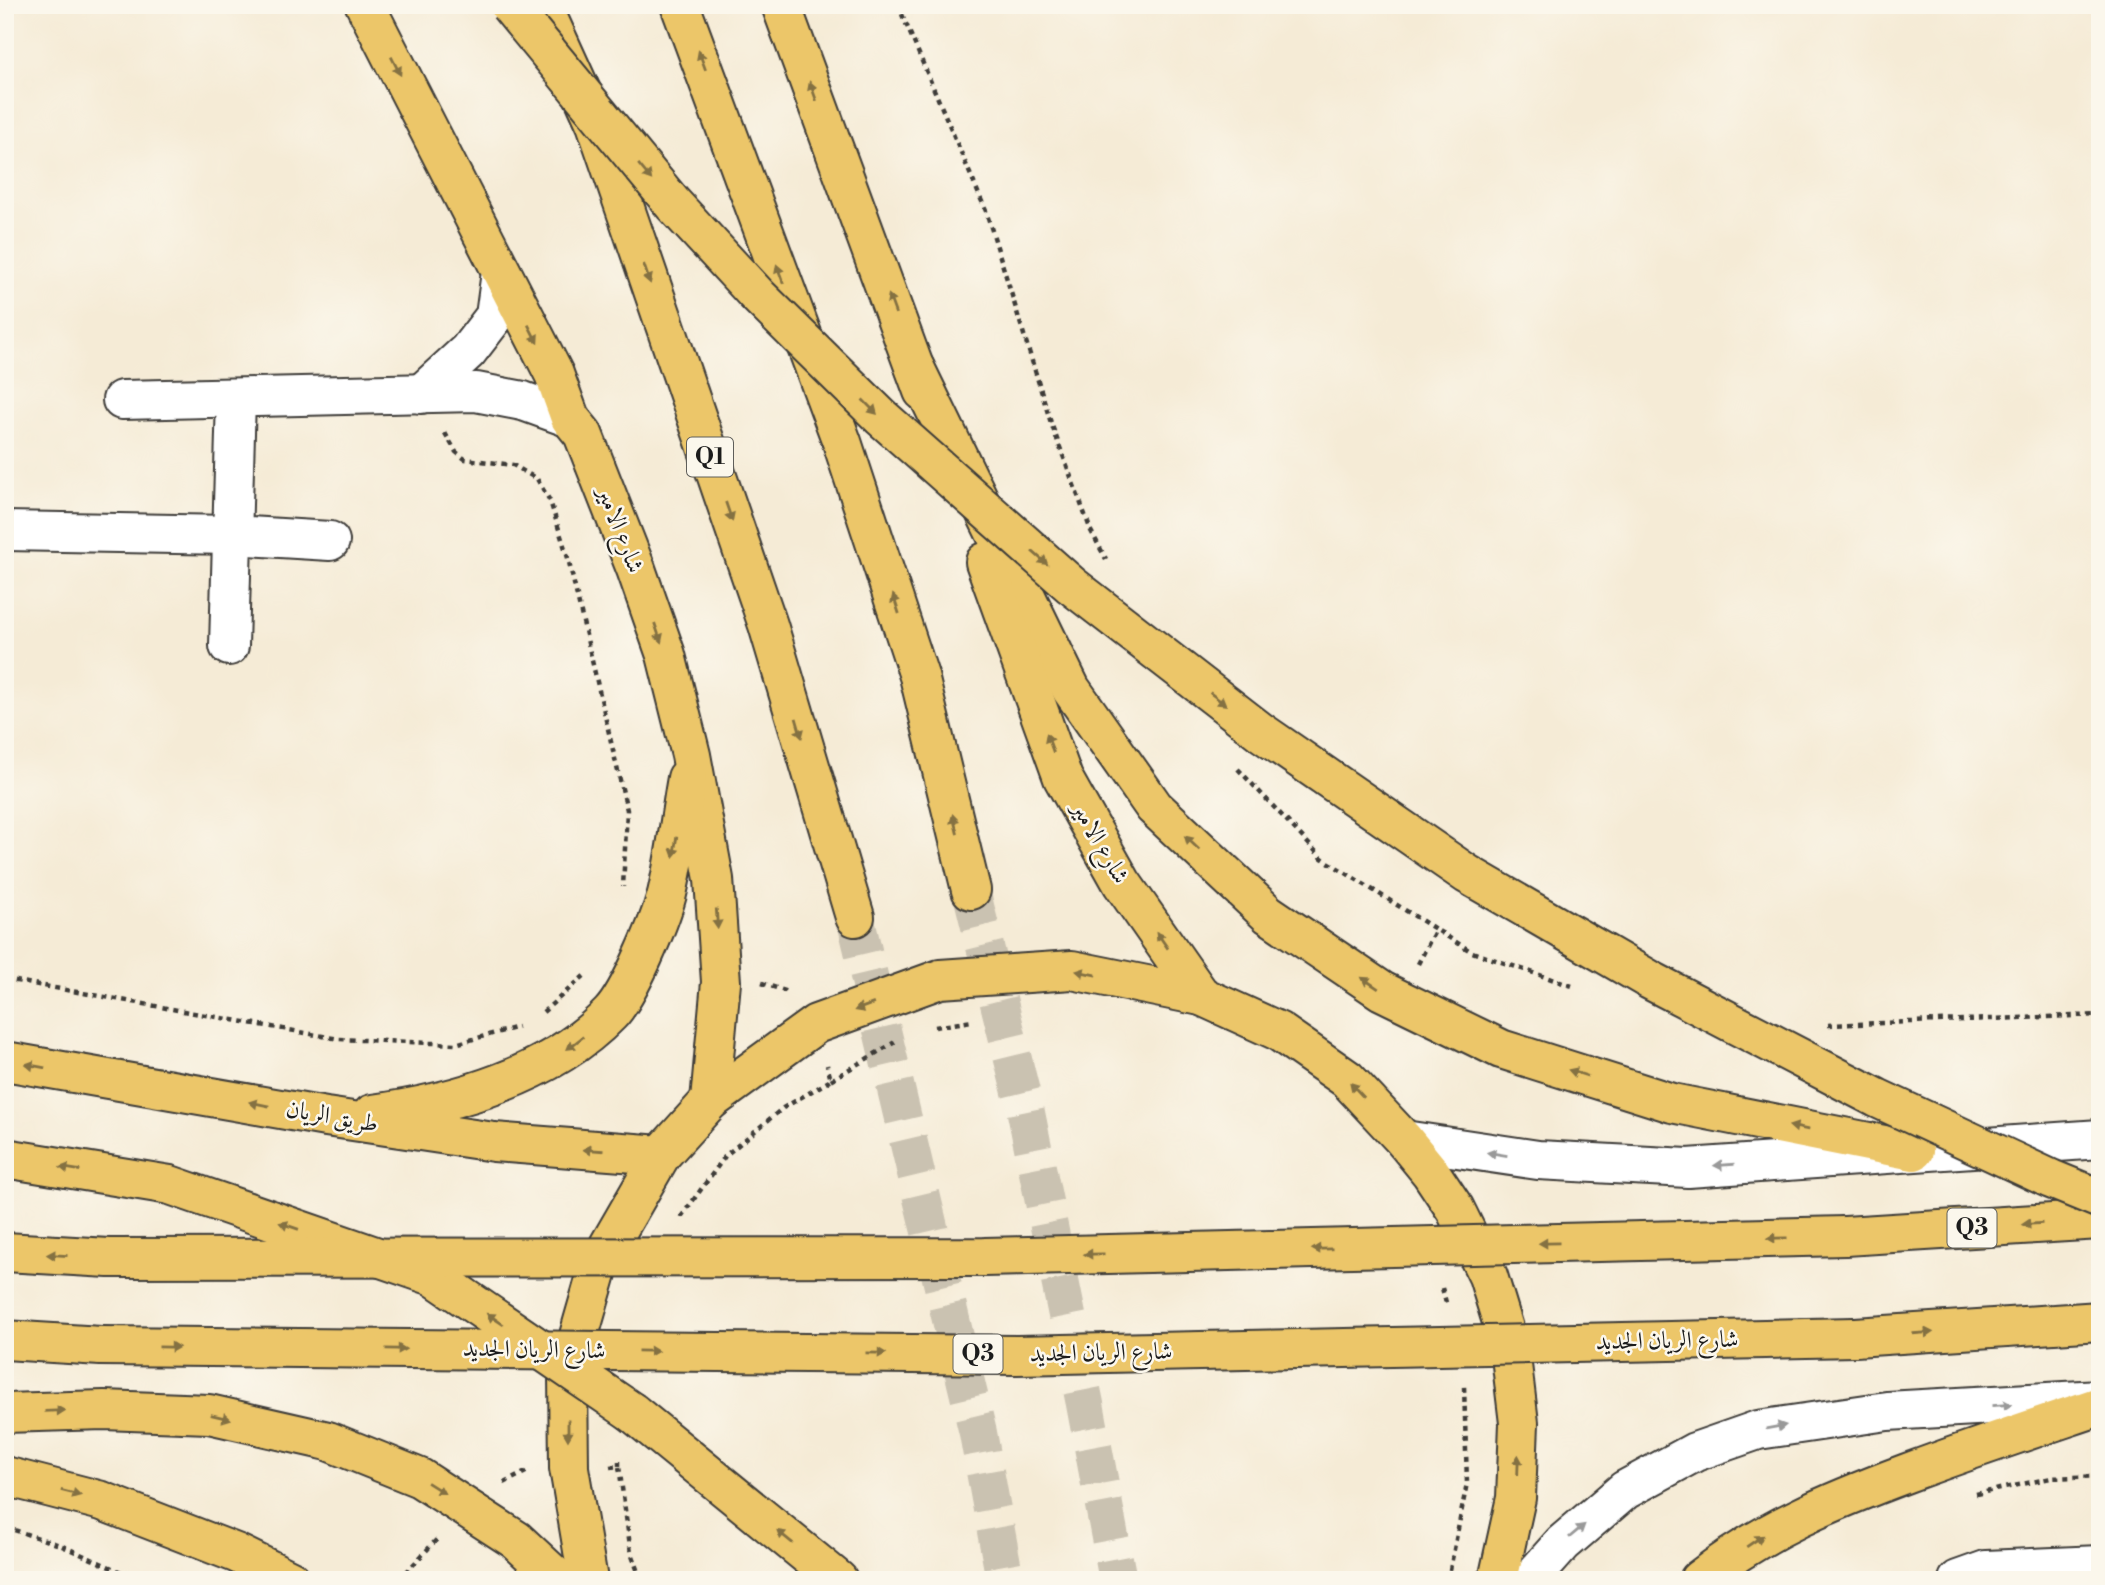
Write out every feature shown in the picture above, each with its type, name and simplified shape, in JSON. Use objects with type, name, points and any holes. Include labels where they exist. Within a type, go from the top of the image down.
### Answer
[{"type":"main road","name":"شارع الامير","points":[[365,5],[554,374],[570,418],[583,433],[666,655],[691,755],[714,879],[721,982],[710,1101]]},
{"type":"main road","points":[[509,5],[537,43],[673,204],[758,296],[881,417],[1071,585],[1261,732],[1467,874],[1650,980],[1877,1098],[2100,1199]]},
{"type":"main road","name":"Q1","points":[[542,5],[596,124],[768,625],[855,917]]},
{"type":"main road","points":[[680,5],[842,442],[915,663],[971,890]]},
{"type":"main road","name":"شارع الامير","points":[[781,5],[1063,778],[1122,883],[1201,996]]},
{"type":"main road","points":[[915,368],[1071,690],[1154,807],[1268,914],[1382,991],[1502,1049],[1672,1103],[1914,1151]]},
{"type":"main road","points":[[326,1117],[421,1105],[501,1081],[568,1049],[611,1013],[639,966],[666,896],[691,755]]},
{"type":"main road","points":[[588,1580],[569,1468],[568,1374],[601,1259],[661,1155],[710,1101],[816,1024],[940,979],[1072,970],[1201,996],[1278,1031],[1346,1079],[1404,1140],[1431,1173],[1455,1209],[1488,1276],[1510,1348],[1519,1423],[1516,1498],[1498,1580]]},
{"type":"main road","name":"طريق الريان","points":[[5,1061],[326,1117],[494,1142],[661,1155]]},
{"type":"main road","points":[[5,1158],[170,1185],[433,1276],[632,1412],[838,1580]]},
{"type":"main road","name":"Q3","points":[[5,1252],[109,1258],[984,1257],[1845,1236],[2100,1220]]},
{"type":"main road","name":"شارع الريان الجديد","points":[[5,1340],[101,1346],[1017,1355],[1855,1337],[2100,1321]]},
{"type":"main road","points":[[1699,1580],[1766,1533],[1862,1490],[2100,1406]]},
{"type":"main road","points":[[5,1413],[104,1410],[209,1414],[328,1441],[420,1478],[516,1540],[559,1580]]},
{"type":"main road","points":[[5,1476],[102,1501],[236,1553],[291,1580]]},
{"type":"street","points":[[421,394],[468,351],[495,316],[501,272]]},
{"type":"street","points":[[122,400],[475,392],[523,401],[570,418]]},
{"type":"street","points":[[229,646],[236,398]]},
{"type":"street","points":[[5,531],[232,534],[330,541]]},
{"type":"street","points":[[1404,1140],[1538,1160],[1688,1168],[2100,1139]]},
{"type":"street","points":[[1530,1580],[1563,1543],[1625,1490],[1695,1452],[1758,1430],[1887,1412],[2100,1399]]},
{"type":"street","points":[[1958,1580],[1986,1570],[2100,1565]]},
{"type":"path","points":[[898,5],[986,211],[1051,423],[1091,531],[1110,567]]},
{"type":"path","points":[[421,394],[456,452],[465,459],[513,466],[537,479],[550,501],[569,558],[627,810],[623,898]]},
{"type":"path","points":[[1231,762],[1322,858],[1472,952],[1588,992]]},
{"type":"path","points":[[1403,1001],[1436,929]]},
{"type":"path","points":[[538,1016],[585,976],[591,965]]},
{"type":"path","points":[[5,979],[339,1039],[454,1044],[529,1024]]},
{"type":"path","points":[[1820,1025],[2100,1015]]},
{"type":"path","points":[[925,1029],[976,1021]]},
{"type":"path","points":[[831,1080],[900,1038]]},
{"type":"path","points":[[1439,1282],[1450,1318]]},
{"type":"path","points":[[1448,1580],[1467,1483],[1464,1381]]},
{"type":"path","points":[[1972,1496],[2051,1478],[2100,1476]]},
{"type":"path","points":[[5,1527],[60,1545],[139,1580]]},
{"type":"tunnel","points":[[971,890],[1025,1108],[1118,1580]]},
{"type":"tunnel","points":[[855,917],[978,1433],[1005,1580]]}]
